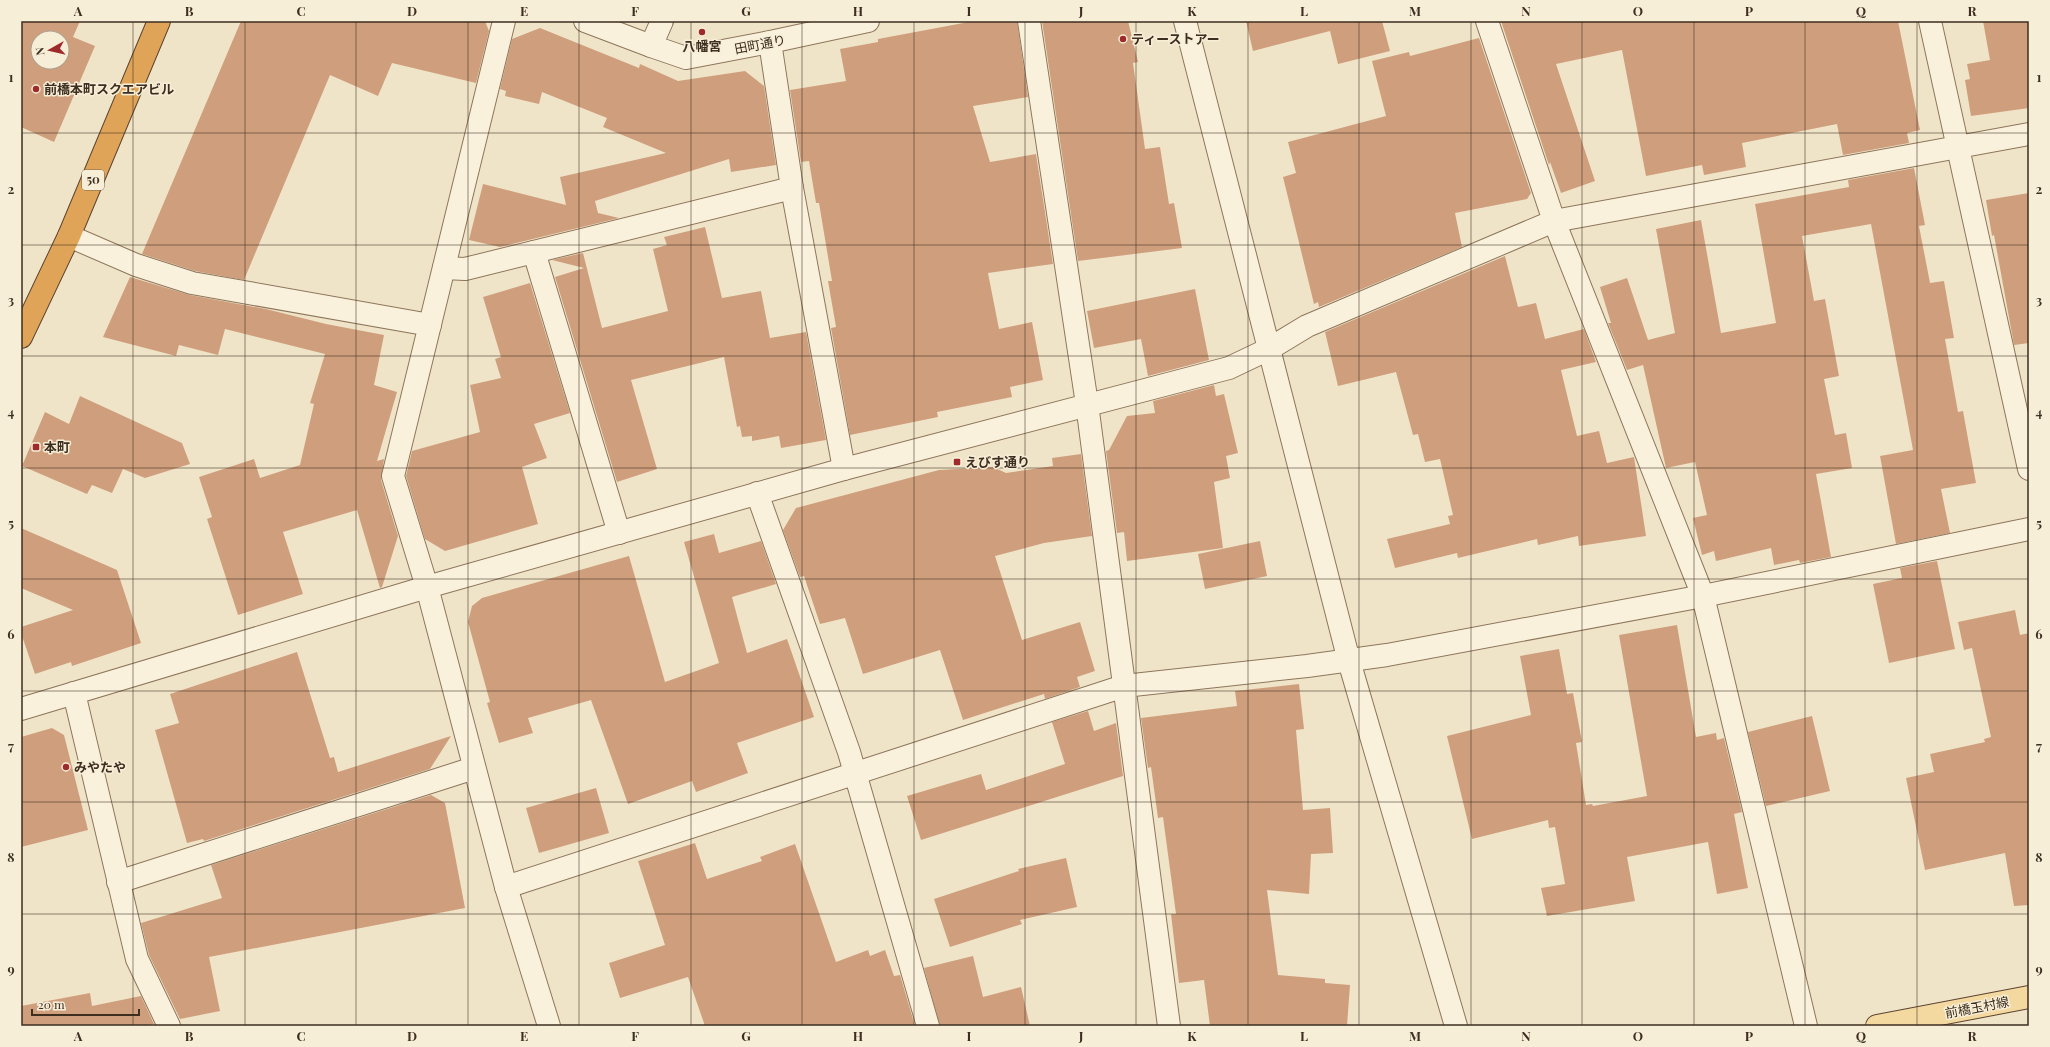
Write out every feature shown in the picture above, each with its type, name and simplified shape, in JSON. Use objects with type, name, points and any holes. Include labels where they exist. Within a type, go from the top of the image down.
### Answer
[{"type":"highway","name":"50","points":[[21,337],[69,236],[159,21]]},
{"type":"main road","name":"前橋玉村線","points":[[1877,1026],[2029,997]]},
{"type":"street","points":[[504,21],[393,476],[427,587],[506,887],[549,1026]]},
{"type":"street","name":"田町通り","points":[[585,21],[686,58],[868,21]]},
{"type":"street","points":[[651,46],[662,21]]},
{"type":"street","points":[[1029,21],[1087,404],[1169,1026]]},
{"type":"street","points":[[1185,21],[1349,661],[1456,1026]]},
{"type":"street","points":[[1487,21],[1554,221],[1703,596],[1806,1026]]},
{"type":"street","points":[[1930,21],[2029,469]]},
{"type":"street","points":[[770,42],[792,188],[844,469]]},
{"type":"street","points":[[21,709],[427,587],[844,469],[1087,404],[1229,368],[1269,349],[1307,326],[1554,221],[2029,134]]},
{"type":"street","points":[[444,268],[465,269],[792,188]]},
{"type":"street","points":[[69,236],[136,265],[192,283],[430,325]]},
{"type":"street","points":[[534,252],[619,533]]},
{"type":"street","points":[[757,494],[856,773],[928,1026]]},
{"type":"street","points":[[506,887],[1124,686],[1349,661],[1703,596],[2029,529]]},
{"type":"street","points":[[74,694],[137,959],[169,1026]]},
{"type":"street","points":[[118,882],[474,768]]},
{"type":"building","points":[[21,21],[80,21],[73,37],[95,46],[54,142],[21,127]]},
{"type":"building","points":[[241,21],[485,21],[489,31],[476,83],[392,63],[378,96],[330,75],[244,280],[195,271],[142,254]]},
{"type":"building","points":[[974,21],[1017,21],[1028,97],[973,106],[990,162],[1036,154],[1053,264],[988,273],[999,329],[1032,322],[1043,380],[1010,387],[1012,397],[937,412],[938,417],[850,435],[831,328],[836,327],[828,281],[832,281],[819,203],[816,203],[809,161],[801,162],[790,90],[846,81],[840,49],[878,42],[878,39]]},
{"type":"building","points":[[1042,21],[1128,21],[1138,62],[1133,63],[1145,149],[1160,147],[1169,204],[1174,203],[1182,248],[1078,261]]},
{"type":"building","points":[[1246,21],[1382,21],[1390,51],[1338,64],[1330,31],[1253,51]]},
{"type":"building","points":[[1501,21],[1898,21],[1920,130],[1907,133],[1909,143],[1843,155],[1837,124],[1742,143],[1746,167],[1704,175],[1702,165],[1646,176],[1622,50],[1556,64],[1595,181],[1561,193],[1550,162],[1549,165]]},
{"type":"building","points":[[1983,21],[2029,21],[2029,108],[1971,116],[1965,80],[1970,79],[1967,64],[1990,60]]},
{"type":"building","points":[[540,28],[639,68],[640,64],[678,81],[745,71],[764,86],[776,165],[731,172],[729,159],[595,201],[598,213],[619,218],[500,247],[469,240],[483,184],[566,205],[560,177],[666,153],[603,127],[607,118],[542,92],[539,104],[505,96],[506,91],[500,89],[512,39]]},
{"type":"building","points":[[1479,38],[1531,193],[1527,199],[1455,213],[1462,247],[1319,307],[1318,302],[1314,304],[1283,177],[1296,173],[1288,142],[1386,116],[1372,61],[1409,52],[1410,56]]},
{"type":"building","points":[[1914,168],[1925,225],[1919,226],[1930,283],[1944,281],[1954,338],[1945,339],[1958,412],[1963,411],[1976,483],[1941,489],[1950,533],[1896,544],[1880,456],[1913,450],[1871,224],[1802,236],[1814,301],[1825,299],[1839,376],[1824,379],[1835,435],[1846,433],[1852,468],[1816,474],[1831,557],[1800,563],[1799,560],[1774,565],[1771,548],[1716,561],[1714,551],[1702,555],[1693,518],[1707,515],[1695,462],[1666,468],[1643,365],[1627,370],[1608,323],[1611,323],[1600,287],[1627,278],[1648,340],[1675,333],[1656,229],[1701,220],[1721,333],[1776,323],[1755,204],[1849,187],[1848,180]]},
{"type":"building","points":[[2029,193],[2029,343],[2014,345],[1994,235],[1992,236],[1986,200]]},
{"type":"building","points":[[705,227],[722,298],[761,291],[770,338],[806,332],[826,440],[781,448],[779,436],[752,441],[752,436],[742,437],[740,426],[737,427],[724,357],[631,380],[657,469],[617,482],[555,277],[584,268],[552,260],[583,253],[602,328],[668,311],[653,249],[667,245],[664,237]]},
{"type":"building","points":[[1505,256],[1518,307],[1536,303],[1545,339],[1584,329],[1596,362],[1561,370],[1577,436],[1599,431],[1607,463],[1634,457],[1646,536],[1579,546],[1578,536],[1538,545],[1537,539],[1458,558],[1457,553],[1395,568],[1387,539],[1450,524],[1448,516],[1453,515],[1440,459],[1425,462],[1418,434],[1413,435],[1396,372],[1338,386],[1325,332]]},
{"type":"building","points":[[130,277],[190,295],[266,309],[326,324],[384,335],[374,385],[397,392],[377,461],[384,459],[381,480],[398,536],[382,587],[380,588],[357,510],[283,532],[303,594],[238,615],[207,519],[212,517],[199,477],[254,459],[260,478],[300,465],[314,404],[310,403],[325,354],[225,329],[218,355],[179,345],[176,356],[103,337]]},
{"type":"building","points":[[530,283],[570,413],[534,424],[547,458],[522,467],[538,524],[445,551],[425,539],[406,476],[412,451],[480,432],[470,385],[501,378],[495,359],[501,357],[483,297]]},
{"type":"building","points":[[1195,289],[1209,360],[1148,376],[1141,339],[1094,348],[1087,311]]},
{"type":"building","points":[[1214,385],[1216,396],[1224,394],[1238,453],[1226,456],[1230,478],[1214,482],[1223,548],[1127,561],[1124,532],[1117,533],[1106,451],[1109,450],[1127,416],[1155,413],[1153,401]]},
{"type":"building","points":[[80,396],[182,443],[190,464],[145,478],[123,469],[112,493],[92,485],[87,494],[22,466],[45,412],[69,424]]},
{"type":"building","points":[[1081,454],[1092,536],[1044,543],[995,556],[1022,640],[1080,622],[1095,671],[1077,677],[1080,687],[1045,699],[1044,694],[963,720],[940,650],[863,674],[845,618],[820,624],[804,576],[800,577],[783,530],[796,508],[939,470],[993,467],[1006,473],[1053,466],[1052,458]]},
{"type":"building","points":[[21,528],[117,570],[141,643],[72,666],[71,662],[35,674],[21,633],[21,627],[73,610],[21,588]]},
{"type":"building","points":[[714,534],[719,553],[761,541],[776,584],[732,597],[747,653],[787,639],[814,717],[737,743],[748,773],[696,792],[692,781],[628,804],[591,700],[528,718],[533,733],[499,743],[487,703],[490,702],[468,622],[472,606],[482,598],[629,556],[665,682],[719,663],[684,542]]},
{"type":"building","points":[[1260,541],[1267,576],[1205,589],[1198,554]]},
{"type":"building","points":[[1937,561],[1955,649],[1889,663],[1873,584],[1902,578],[1900,568]]},
{"type":"building","points":[[2015,610],[2020,635],[2029,633],[2029,905],[2014,906],[2005,853],[1925,870],[1906,778],[1934,772],[1930,754],[1985,742],[1984,739],[1991,737],[1972,648],[1964,650],[1958,622]]},
{"type":"building","points":[[1677,625],[1696,737],[1716,733],[1717,740],[1724,738],[1742,812],[1734,814],[1748,888],[1717,894],[1708,842],[1627,857],[1635,901],[1547,916],[1541,888],[1565,884],[1555,827],[1549,828],[1548,820],[1472,839],[1447,736],[1531,715],[1520,656],[1559,649],[1567,694],[1573,693],[1582,742],[1576,743],[1586,805],[1592,804],[1593,806],[1647,796],[1619,635]]},
{"type":"building","points":[[297,652],[330,758],[334,757],[338,772],[451,736],[430,769],[204,841],[203,839],[187,843],[155,730],[179,723],[170,694]]},
{"type":"building","points":[[1299,684],[1304,729],[1296,730],[1303,810],[1330,808],[1333,853],[1311,854],[1309,894],[1267,890],[1278,975],[1325,979],[1325,983],[1350,985],[1347,1026],[1210,1026],[1204,980],[1179,983],[1171,914],[1176,914],[1163,817],[1158,818],[1151,767],[1148,768],[1141,718],[1237,706],[1235,691]]},
{"type":"building","points":[[1088,711],[1094,731],[1116,723],[1123,776],[921,840],[907,796],[981,774],[986,790],[1065,764],[1052,722]]},
{"type":"building","points":[[1812,716],[1830,791],[1766,806],[1748,732]]},
{"type":"building","points":[[52,728],[64,735],[88,830],[21,847],[21,737]]},
{"type":"building","points":[[596,788],[609,833],[539,853],[526,808]]},
{"type":"building","points":[[431,795],[445,803],[465,908],[209,957],[220,1011],[180,1019],[149,955],[141,923],[222,898],[211,865]]},
{"type":"building","points":[[695,843],[707,879],[762,861],[760,857],[795,844],[836,962],[868,950],[870,956],[885,950],[894,976],[900,975],[915,1026],[705,1026],[688,977],[620,998],[609,963],[665,945],[638,861]]},
{"type":"building","points":[[1066,858],[1077,907],[1020,920],[1022,924],[950,947],[934,899],[1019,871],[1018,869]]},
{"type":"building","points":[[973,956],[983,997],[1021,987],[1030,1026],[940,1026],[924,968]]},
{"type":"building","points":[[90,993],[92,1006],[141,996],[154,1024],[144,1026],[21,1026],[21,1006]]},
{"type":"place","name":"八幡宮","points":[[702,32]]},
{"type":"place","name":"ティーストアー","points":[[1123,39]]},
{"type":"place","name":"前橋本町スクエアビル","points":[[36,89]]},
{"type":"place","name":"本町","points":[[36,447]]},
{"type":"place","name":"えびす通り","points":[[957,462]]},
{"type":"place","name":"みやたや","points":[[66,767]]}]
